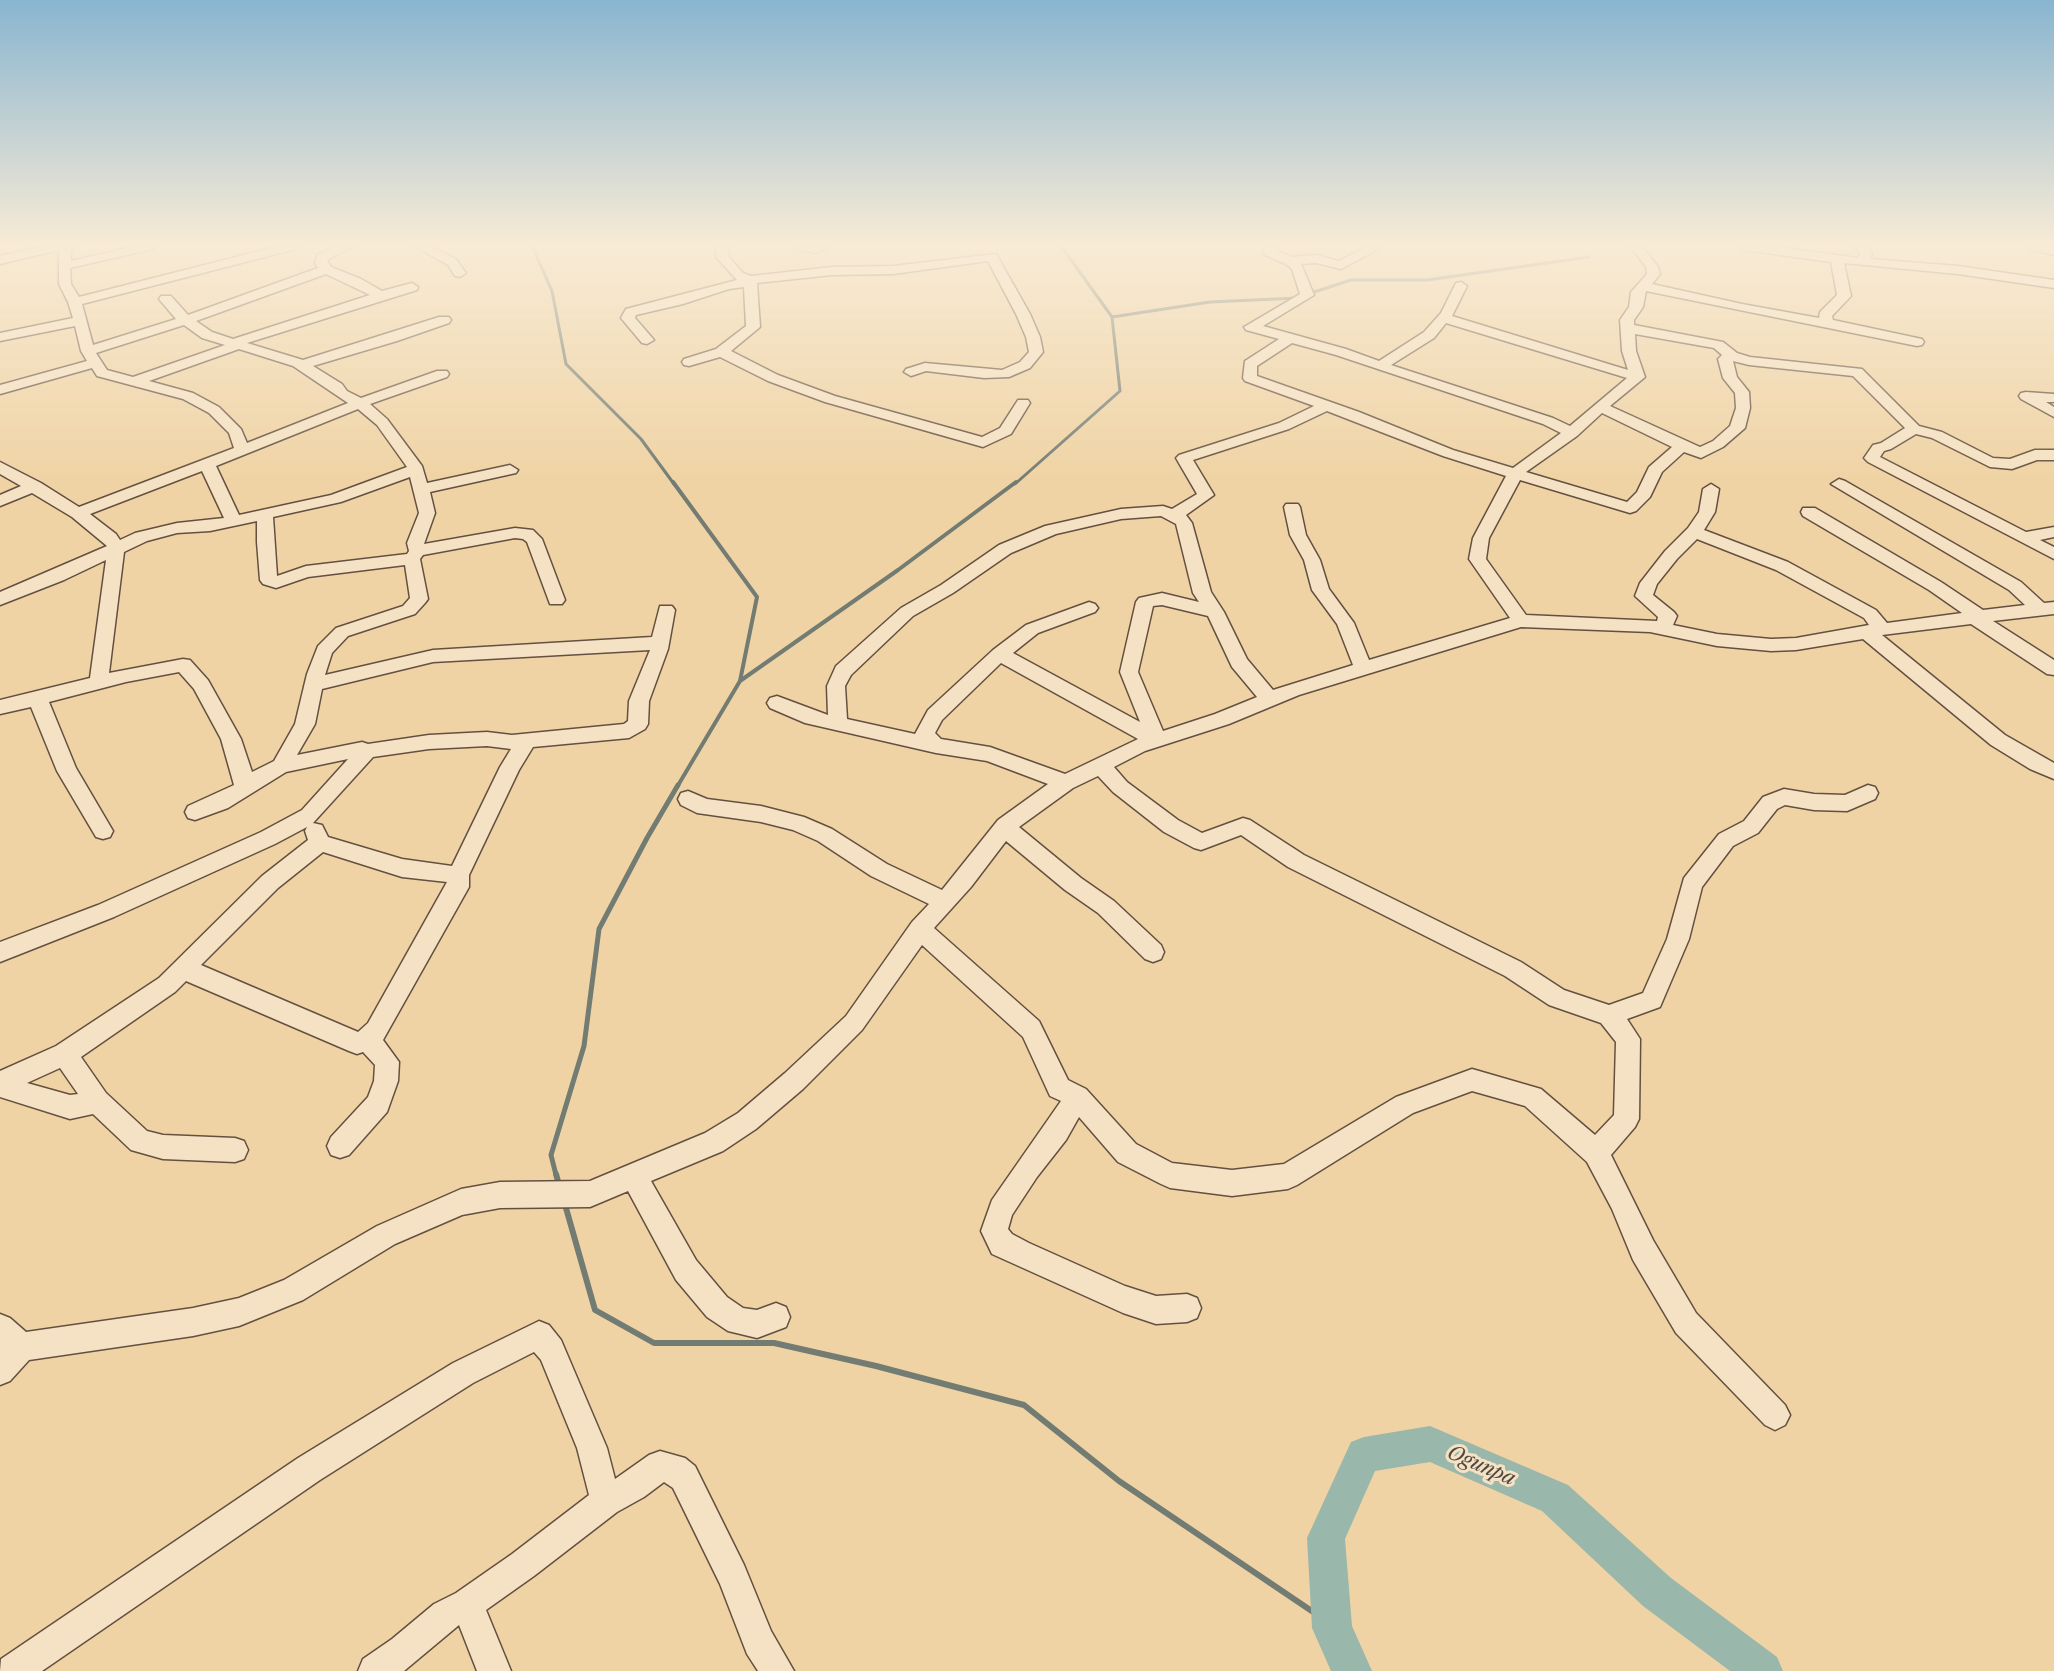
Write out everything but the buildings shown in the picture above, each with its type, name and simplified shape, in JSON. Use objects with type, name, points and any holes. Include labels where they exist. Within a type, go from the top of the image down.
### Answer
[{"type":"street","points":[[0,337],[65,324]]},
{"type":"street","points":[[81,324],[92,357],[102,373],[188,396],[214,410],[236,432],[242,450]]},
{"type":"street","points":[[0,390],[176,324]]},
{"type":"street","points":[[192,324],[207,335],[302,365],[337,387],[342,394],[360,403],[386,427],[416,469],[427,513],[415,543],[414,555],[419,599],[409,610],[342,632],[324,650],[305,724],[281,766]]},
{"type":"street","points":[[135,381],[296,324]]},
{"type":"street","points":[[302,365],[433,324]]},
{"type":"street","points":[[633,324],[647,339]]},
{"type":"street","points":[[689,362],[721,352],[753,327],[753,324]]},
{"type":"street","points":[[911,372],[926,367],[1004,374],[1025,365],[1036,352],[1027,324]]},
{"type":"street","points":[[1256,324],[1251,327],[1288,339],[1341,351],[1548,421],[1572,433]]},
{"type":"street","points":[[1380,366],[1429,335],[1438,324]]},
{"type":"street","points":[[1463,324],[1638,377]]},
{"type":"street","points":[[1627,324],[1630,359],[1638,377]]},
{"type":"street","points":[[1832,324],[1917,342]]},
{"type":"street","points":[[1627,328],[1718,345],[1732,356],[1749,361],[1857,372],[1914,429],[1937,435],[1990,462],[2012,464],[2035,455],[2054,455]]},
{"type":"street","points":[[1288,339],[1250,364],[1250,378],[1448,453],[1630,508],[1644,494],[1655,470],[1676,453],[1681,445]]},
{"type":"street","points":[[721,352],[773,378],[830,399],[983,442],[1006,431],[1023,403]]},
{"type":"street","points":[[1600,407],[1701,453],[1718,444],[1737,428],[1743,408],[1742,392],[1730,378],[1725,359],[1732,356]]},
{"type":"street","points":[[78,513],[360,403],[442,374]]},
{"type":"street","points":[[1521,621],[1477,559],[1481,538],[1515,474],[1524,465],[1572,433],[1638,377]]},
{"type":"street","points":[[2054,398],[2026,396],[2054,413]]},
{"type":"street","points":[[1174,515],[1206,495],[1184,458],[1284,426],[1325,406]]},
{"type":"street","points":[[1914,429],[1886,446],[1878,448],[1872,458],[2054,554]]},
{"type":"street","points":[[207,464],[234,521]]},
{"type":"street","points":[[0,467],[78,513],[110,538],[116,547],[99,682]]},
{"type":"street","points":[[0,599],[58,576],[116,547],[157,532],[234,521],[335,499],[416,469]]},
{"type":"street","points":[[422,489],[510,470]]},
{"type":"street","points":[[1839,484],[2015,586],[2047,609]]},
{"type":"street","points":[[0,501],[35,486]]},
{"type":"street","points":[[1664,628],[1668,616],[1644,596],[1649,583],[1671,555],[1694,532],[1707,512],[1711,489]]},
{"type":"street","points":[[1292,507],[1298,535],[1312,560],[1321,590],[1345,623],[1363,668]]},
{"type":"street","points":[[838,725],[836,686],[843,671],[907,612],[947,589],[1005,549],[1051,530],[1121,514],[1163,512],[1174,515],[1184,523],[1202,593],[1215,612],[1239,662],[1270,700]]},
{"type":"street","points":[[1809,512],[1935,586],[2054,669]]},
{"type":"street","points":[[264,514],[269,580],[276,582],[306,572],[414,555],[515,533],[527,534],[534,539],[556,600]]},
{"type":"street","points":[[1694,532],[1782,566],[1870,614],[1874,631],[1998,740],[2037,764],[2054,771]]},
{"type":"street","points":[[2024,537],[2054,532]]},
{"type":"street","points":[[1157,740],[1129,672],[1145,602],[1162,599],[1215,612]]},
{"type":"street","points":[[936,746],[924,735],[935,715],[999,654],[1032,629],[1089,608]]},
{"type":"street","points":[[0,1371],[21,1347],[193,1322],[239,1312],[293,1290],[386,1235],[461,1202],[500,1195],[590,1194],[714,1142],[747,1121],[794,1081],[854,1023],[920,929],[1005,826],[1066,783],[1138,746],[1222,719],[1292,690],[1521,621],[1664,628],[1717,640],[1771,645],[1796,644],[1976,616],[2047,609]]},
{"type":"street","points":[[195,812],[221,802],[245,789],[259,777],[281,766],[362,749],[367,751],[429,742],[526,741],[629,731],[638,724],[639,701],[660,643],[666,610]]},
{"type":"street","points":[[314,684],[433,657],[660,643]]},
{"type":"street","points":[[999,654],[1157,740]]},
{"type":"street","points":[[0,707],[99,682],[183,665],[201,685],[231,738],[245,789]]},
{"type":"street","points":[[39,698],[39,704],[67,771],[77,783],[103,831]]},
{"type":"street","points":[[777,703],[805,716],[838,725],[864,728],[936,746],[990,754],[1066,783]]},
{"type":"street","points":[[181,970],[196,973],[357,1043],[368,1040],[376,1031],[458,887],[458,874],[510,767],[526,741]]},
{"type":"street","points":[[0,952],[106,911],[258,843],[309,816],[367,751]]},
{"type":"street","points":[[1101,766],[1120,787],[1171,826],[1201,842],[1243,826],[1296,861],[1513,969],[1557,998],[1609,1015],[1628,1039],[1626,1119],[1596,1153]]},
{"type":"street","points":[[1609,1015],[1652,1000],[1678,939],[1692,884],[1726,840],[1751,827],[1770,803],[1784,797],[1814,802],[1847,803],[1868,793]]},
{"type":"street","points":[[688,799],[704,807],[762,814],[797,823],[825,835],[879,870],[944,901]]},
{"type":"street","points":[[309,816],[320,843]]},
{"type":"street","points":[[1005,826],[1015,837],[1039,854],[1073,884],[1106,907],[1154,952]]},
{"type":"street","points":[[320,843],[402,868],[458,874]]},
{"type":"street","points":[[0,1085],[65,1054],[167,985],[270,882],[320,843]]},
{"type":"street","points":[[920,929],[957,965],[990,990],[1031,1029],[1059,1088],[1077,1097],[1127,1153],[1170,1175],[1232,1183],[1288,1176],[1405,1105],[1472,1080],[1532,1097],[1596,1153],[1643,1251],[1686,1323],[1775,1415]]},
{"type":"street","points":[[340,1146],[378,1104],[386,1081],[387,1062],[368,1040]]},
{"type":"street","points":[[65,1054],[97,1101],[140,1141],[163,1147],[235,1150]]},
{"type":"street","points":[[0,1085],[70,1107],[97,1101]]},
{"type":"street","points":[[1077,1097],[1057,1131],[1028,1168],[1001,1209],[994,1231],[1002,1244],[1123,1299],[1156,1310],[1187,1308]]},
{"type":"street","points":[[634,1176],[686,1270],[717,1307],[738,1321],[757,1324],[776,1317]]},
{"type":"street","points":[[0,1328],[21,1347]]},
{"type":"street","points":[[13,1671],[309,1469],[463,1373],[538,1335],[551,1350],[592,1448],[606,1501]]},
{"type":"street","points":[[375,1671],[404,1651],[445,1615],[467,1604],[523,1565],[606,1501],[633,1486],[660,1466],[674,1469],[684,1477],[733,1576],[759,1642],[777,1671]]},
{"type":"street","points":[[467,1604],[494,1671]]},
{"type":"waterway","points":[[558,324],[566,364],[641,439],[674,484]]},
{"type":"waterway","points":[[1015,484],[1120,391],[1113,324]]},
{"type":"waterway","points":[[673,482],[757,597],[740,681]]},
{"type":"waterway","points":[[740,681],[898,570],[1016,482]]},
{"type":"waterway","points":[[677,787],[740,681]]},
{"type":"waterway","points":[[556,1175],[551,1155],[584,1046],[599,929],[678,785]]},
{"type":"waterway","points":[[556,1174],[559,1185]]},
{"type":"waterway","points":[[564,1201],[595,1310],[654,1343],[774,1343],[876,1366],[1024,1405],[1119,1481],[1331,1624]]},
{"type":"waterway","name":"Ogunpa","points":[[1352,1671],[1332,1628],[1326,1538],[1364,1455],[1430,1444],[1555,1498],[1657,1592],[1763,1671]]}]
